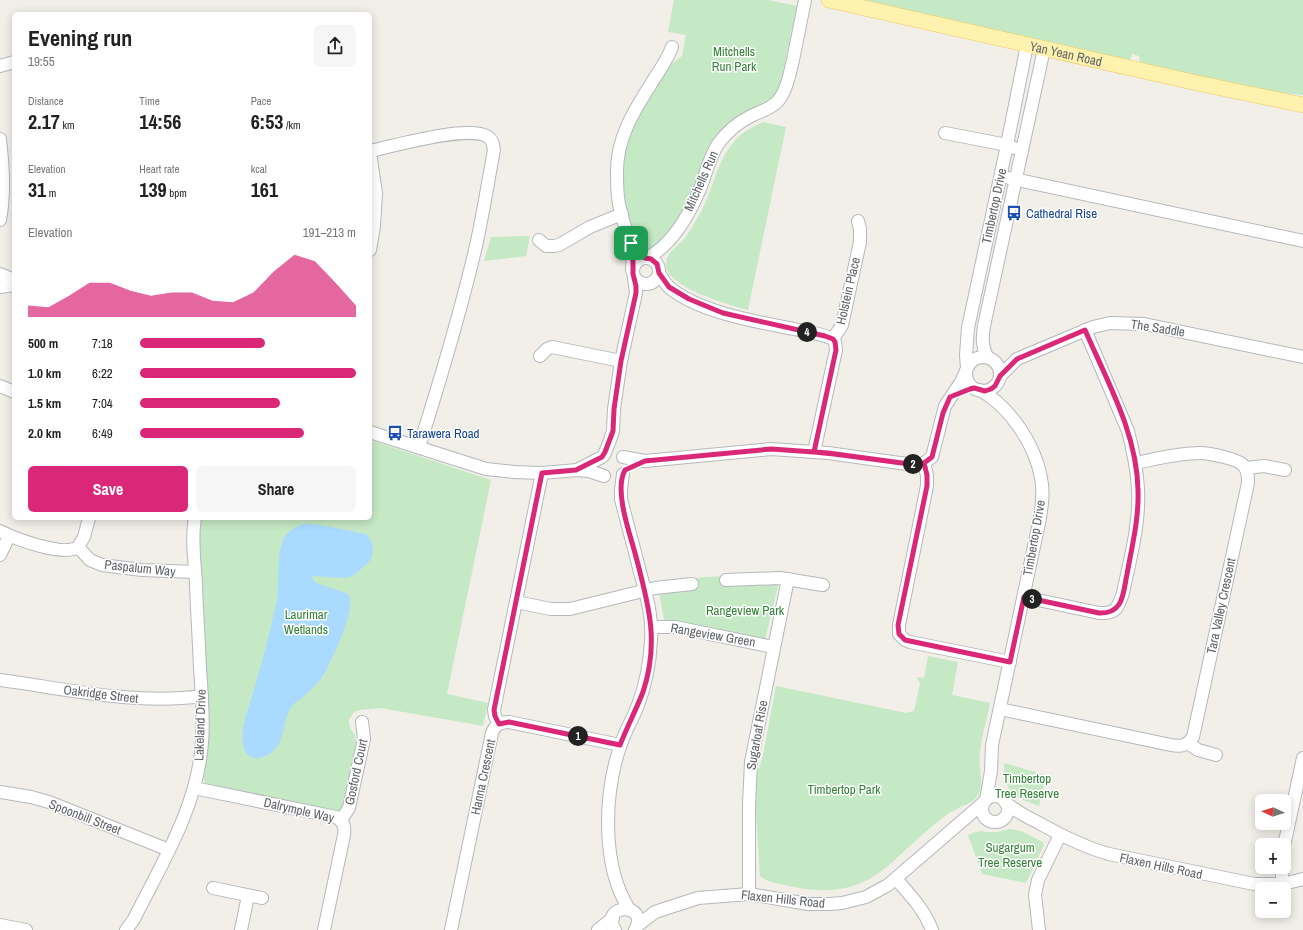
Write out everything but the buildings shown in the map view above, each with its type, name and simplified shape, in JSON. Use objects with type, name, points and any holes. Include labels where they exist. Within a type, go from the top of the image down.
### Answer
[{"type":"main road","name":"Yan Yean Road","points":[[829,0],[1197,83],[1303,105]]},
{"type":"street","name":"Mitchells Run","points":[[659,270],[660,255],[663,247],[683,221],[700,189],[712,155],[719,143],[737,125],[749,117],[772,107],[780,99],[786,89],[806,0]]},
{"type":"street","name":"Timbertop Drive","points":[[967,370],[966,348],[968,328],[1007,145],[1026,45]]},
{"type":"street","points":[[636,928],[637,917],[630,910],[617,886],[610,852],[609,803],[614,770],[620,745],[638,707],[648,672],[652,627],[621,498],[621,489],[626,461],[615,443],[613,431],[614,409],[621,361],[636,293],[631,243],[622,214],[617,189],[616,172],[622,136],[630,118],[665,62],[672,47]]},
{"type":"street","name":"Timbertop Drive","points":[[989,358],[983,347],[982,335],[1044,49]]},
{"type":"street","points":[[0,66],[12,63]]},
{"type":"street","points":[[372,152],[439,136],[464,133],[487,136],[491,139],[494,150],[466,288],[443,370],[418,447]]},
{"type":"street","points":[[945,133],[1007,145],[1022,152]]},
{"type":"street","points":[[0,138],[4,188],[0,220]]},
{"type":"street","points":[[372,166],[376,193],[372,238]]},
{"type":"street","points":[[1000,176],[1303,241]]},
{"type":"street","points":[[539,240],[546,246],[556,246],[590,227],[622,214]]},
{"type":"street","name":"Holstein Place","points":[[814,452],[836,350],[833,339],[842,325],[861,236],[858,221]]},
{"type":"street","points":[[631,243],[637,252],[654,261],[669,287]]},
{"type":"street","name":"Mitchells Run","points":[[646,258],[663,247]]},
{"type":"street","points":[[633,274],[636,261],[646,258]]},
{"type":"street","points":[[634,305],[643,290],[655,281],[659,270]]},
{"type":"street","points":[[0,274],[12,279]]},
{"type":"street","points":[[633,274],[641,284],[669,287],[689,299],[723,313],[833,339]]},
{"type":"street","points":[[0,287],[12,285]]},
{"type":"street","name":"The Saddle","points":[[989,358],[1002,360],[1017,359],[1085,330],[1110,323],[1144,324],[1303,357]]},
{"type":"street","points":[[1024,597],[1099,613],[1111,612],[1115,610],[1123,593],[1137,518],[1138,490],[1136,463],[1128,431],[1085,330]]},
{"type":"street","points":[[540,356],[547,349],[552,347],[621,361]]},
{"type":"street","points":[[576,470],[612,452],[645,461],[763,449],[814,452],[902,463],[924,463],[932,457],[943,413],[950,397],[961,382],[973,360],[982,356],[995,361],[998,365],[999,379],[991,389],[958,393],[950,397]]},
{"type":"street","name":"The Saddle","points":[[999,379],[1017,359]]},
{"type":"street","points":[[967,370],[968,381],[977,390]]},
{"type":"street","name":"Timbertop Drive","points":[[999,379],[1003,408]]},
{"type":"street","points":[[0,386],[12,391]]},
{"type":"street","name":"Timbertop Drive","points":[[977,390],[990,396],[1003,408],[1018,426],[1028,442],[1036,461],[1041,479],[1042,499],[1040,518],[1024,597],[992,745],[991,771],[985,801]]},
{"type":"street","points":[[613,431],[599,465],[601,473],[614,486],[621,498]]},
{"type":"street","points":[[372,433],[486,469],[507,472],[542,473],[576,470],[589,471],[615,479],[624,472],[645,461]]},
{"type":"street","points":[[1136,463],[1183,454],[1200,453],[1236,460],[1243,464],[1246,468],[1264,466],[1285,470]]},
{"type":"street","points":[[924,463],[927,475],[927,486],[898,625],[899,634],[905,640],[910,642],[1010,662]]},
{"type":"street","name":"Tara Valley Crescent","points":[[1188,743],[1193,737],[1248,483],[1246,468]]},
{"type":"street","points":[[499,724],[494,710],[542,473]]},
{"type":"street","points":[[0,555],[5,533],[27,542],[65,550],[74,549],[78,547],[84,537],[88,520]]},
{"type":"street","name":"Lakeland Drive","points":[[126,930],[133,924],[186,813],[194,788],[200,760],[202,742],[202,696],[195,572],[195,520]]},
{"type":"street","name":"Paspalum Way","points":[[78,547],[90,560],[102,565],[142,570],[195,572]]},
{"type":"street","points":[[726,580],[788,578],[823,585]]},
{"type":"street","name":"Sugarloaf Rise","points":[[749,894],[749,805],[751,762],[788,578]]},
{"type":"street","points":[[516,602],[551,609],[570,609],[644,590],[692,584]]},
{"type":"street","name":"Rangeview Green","points":[[652,627],[675,627],[774,647]]},
{"type":"street","name":"Oakridge Street","points":[[0,680],[133,699],[164,700],[202,696]]},
{"type":"street","points":[[1000,709],[1171,745],[1182,746],[1188,743],[1198,750],[1216,755]]},
{"type":"street","name":"Gosford Court","points":[[341,820],[349,808],[364,739],[362,722]]},
{"type":"street","name":"Hanna Crescent","points":[[451,930],[492,733],[496,726],[509,722],[620,745]]},
{"type":"street","points":[[1286,838],[1303,758]]},
{"type":"street","name":"Timbertop Drive","points":[[991,771],[1004,800]]},
{"type":"street","name":"Dalrymple Way","points":[[194,788],[330,816],[341,820],[344,823],[344,835],[324,930]]},
{"type":"street","name":"Spoonbill Street","points":[[0,792],[31,797],[49,802],[169,850]]},
{"type":"street","points":[[1004,818],[1008,808],[1004,800],[999,797],[992,796],[985,801],[982,810],[987,819],[998,822],[1004,818],[1026,817]]},
{"type":"street","name":"Flaxen Hills Road","points":[[1004,800],[1011,807],[1026,817],[1060,835],[1094,850],[1241,883],[1255,884]]},
{"type":"street","name":"Flaxen Hills Road","points":[[636,928],[655,912],[698,898],[749,894],[808,904],[830,904],[842,903],[866,896],[888,885],[985,801]]},
{"type":"street","name":"Flaxen Hills Road","points":[[959,824],[970,820],[987,819]]},
{"type":"street","points":[[1039,930],[1036,888],[1038,880],[1060,835]]},
{"type":"street","points":[[896,878],[923,910],[932,930]]},
{"type":"street","name":"Flaxen Hills Road","points":[[1291,882],[1303,879]]},
{"type":"street","points":[[615,930],[612,926],[617,886]]},
{"type":"street","points":[[213,888],[262,898]]},
{"type":"street","points":[[241,930],[248,896]]},
{"type":"street","points":[[598,930],[622,909],[630,910]]},
{"type":"street","name":"Flaxen Hills Road","points":[[630,910],[655,912]]},
{"type":"street","points":[[0,925],[26,930]]},
{"type":"green space","name":"Mitchells Run Park","points":[[674,0],[768,0],[797,6],[781,81],[775,96],[770,103],[740,117],[698,185],[680,219],[654,252],[642,246],[631,223],[625,205],[622,174],[626,145],[640,111],[669,66],[682,56],[686,35],[668,32]]},
{"type":"green space","points":[[857,0],[1303,0],[1303,95],[1256,90],[1140,63],[1139,56],[1132,54],[1130,61]]},
{"type":"green space","points":[[763,122],[786,127],[748,310],[703,295],[680,284],[667,270],[666,263],[668,256],[686,236],[701,212],[721,162],[733,143],[743,133]]},
{"type":"green space","points":[[530,236],[526,256],[484,261],[491,237]]},
{"type":"green space","name":"Laurimar Wetlands","points":[[372,441],[491,480],[447,694],[488,703],[483,726],[381,708],[354,712],[349,720],[350,728],[355,735],[356,741],[345,805],[341,811],[205,783],[203,776],[207,751],[207,701],[198,542],[200,520],[372,520]]},
{"type":"green space","name":"Rangeview Park","points":[[724,576],[774,582],[778,586],[765,640],[664,620],[659,591],[694,587],[694,578]]},
{"type":"green space","name":"Timbertop Park","points":[[928,656],[958,662],[952,695],[990,703],[981,748],[981,784],[977,797],[972,802],[951,812],[922,835],[891,863],[860,883],[842,889],[820,890],[794,887],[764,879],[760,876],[755,782],[763,755],[776,686],[906,713],[914,711],[920,684],[917,677],[924,678]]},
{"type":"green space","name":"Timbertop Tree Reserve","points":[[1004,763],[1046,775],[1039,806],[1022,800],[1012,793],[1006,782]]},
{"type":"green space","name":"Sugargum Tree Reserve","points":[[1010,829],[1021,831],[1043,842],[1044,845],[1026,883],[982,874],[968,835],[980,831],[997,832]]},
{"type":"water","points":[[303,524],[315,524],[366,534],[372,544],[372,557],[370,561],[352,576],[343,578],[311,577],[316,583],[348,594],[350,609],[347,620],[339,643],[324,674],[316,685],[294,704],[289,712],[280,742],[269,754],[259,758],[253,758],[246,753],[242,737],[246,715],[264,656],[276,604],[281,546],[288,533]]},
{"type":"place","name":"Cathedral Rise","points":[[1014,213]]},
{"type":"place","name":"Tarawera Road","points":[[395,433]]},
{"type":"route","points":[[631,243],[633,262],[632,270],[636,293],[617,382],[613,431],[602,457],[576,470],[542,473],[494,710],[494,714],[499,724],[502,722],[509,722],[620,745],[638,707],[648,672],[652,639],[652,627],[648,604],[621,498],[622,479],[625,470],[645,461],[771,449],[828,453],[902,463],[909,464],[914,464],[924,463],[932,457],[945,406],[950,397],[974,388],[985,391],[991,389],[998,382],[1000,376],[1017,359],[1085,330],[1128,431],[1136,463],[1138,503],[1135,533],[1123,593],[1115,610],[1106,613],[1099,613],[1024,597],[1010,662],[905,640],[899,634],[898,625],[928,480],[924,463],[902,463],[834,454],[828,453],[814,452],[836,350],[833,339],[817,334],[742,318],[707,308],[669,287],[659,273],[657,264],[651,259],[645,258],[637,252],[631,243]]}]
